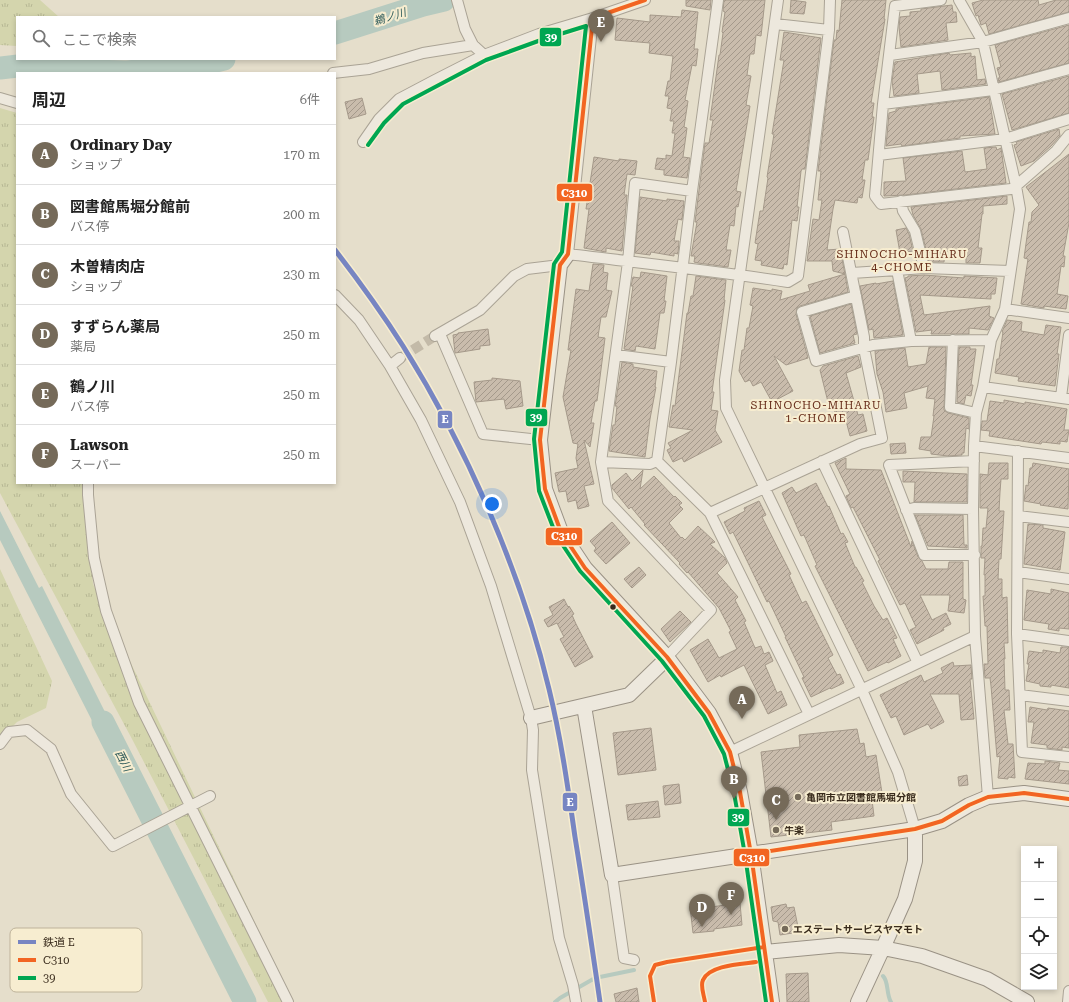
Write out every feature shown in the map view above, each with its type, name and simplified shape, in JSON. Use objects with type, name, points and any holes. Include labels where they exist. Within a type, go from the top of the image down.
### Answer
[{"type":"street","points":[[457,0],[466,29],[473,45],[484,55]]},
{"type":"street","points":[[363,142],[379,119],[399,99],[484,55],[539,34],[593,18],[645,0]]},
{"type":"street","points":[[657,461],[718,0]]},
{"type":"street","points":[[778,0],[725,380],[726,408],[862,690],[898,772],[915,829],[915,861],[905,899],[858,1002]]},
{"type":"street","points":[[540,440],[482,434],[437,335],[480,310],[514,276],[528,269],[564,259],[628,262],[788,282],[798,276],[829,30],[830,0]]},
{"type":"street","points":[[941,0],[895,6],[875,196],[881,204],[1011,189],[1056,151],[1069,135]]},
{"type":"street","points":[[959,0],[983,42],[1020,209],[1005,309],[991,340],[983,387],[976,412],[974,446],[973,509],[975,555],[975,636],[988,797]]},
{"type":"street","points":[[593,18],[564,259],[540,440],[545,489],[561,532],[585,568],[666,657],[709,713],[730,752],[740,792],[751,854],[772,1002]]},
{"type":"street","points":[[890,55],[983,42],[1069,18]]},
{"type":"street","points":[[775,24],[829,30]]},
{"type":"street","points":[[336,73],[368,69],[423,53],[473,45]]},
{"type":"street","points":[[884,104],[993,90],[1069,69]]},
{"type":"street","points":[[0,98],[16,102]]},
{"type":"street","points":[[879,156],[1005,139],[1069,119]]},
{"type":"street","points":[[531,718],[629,695],[661,664],[711,610],[608,501],[601,462],[628,262],[635,183],[692,191]]},
{"type":"street","points":[[901,201],[903,211],[915,231],[924,268]]},
{"type":"street","points":[[710,513],[860,444],[882,438],[864,348],[864,337],[852,273],[843,232]]},
{"type":"street","points":[[852,273],[924,268],[1010,271]]},
{"type":"street","points":[[897,270],[911,341]]},
{"type":"street","points":[[336,296],[359,320],[390,366],[421,420],[460,502],[491,586],[531,718],[532,770],[554,908],[559,938],[575,993]]},
{"type":"street","points":[[856,296],[802,312],[816,361],[873,345],[911,341],[991,340]]},
{"type":"street","points":[[1005,309],[1069,318]]},
{"type":"street","points":[[983,387],[1065,398],[1069,334]]},
{"type":"street","points":[[953,340],[950,407],[976,412]]},
{"type":"street","points":[[616,355],[671,362]]},
{"type":"street","points":[[390,366],[400,358]]},
{"type":"street","points":[[974,446],[1069,458]]},
{"type":"street","points":[[1018,451],[1017,634],[1022,752],[1069,757]]},
{"type":"street","points":[[601,462],[650,464],[657,461]]},
{"type":"street","points":[[657,461],[710,513],[809,714]]},
{"type":"street","points":[[822,461],[918,663]]},
{"type":"street","points":[[974,461],[889,465],[924,555],[975,555]]},
{"type":"street","points":[[88,484],[94,558],[106,611],[139,703],[188,807],[288,1002]]},
{"type":"street","points":[[906,510],[914,508],[973,509]]},
{"type":"street","points":[[1018,516],[1069,522]]},
{"type":"street","points":[[1018,572],[1069,579]]},
{"type":"street","points":[[1017,634],[1069,641]]},
{"type":"street","points":[[730,752],[975,636]]},
{"type":"street","points":[[1020,695],[1069,701]]},
{"type":"street","points":[[584,706],[624,958],[634,960]]},
{"type":"street","points":[[0,744],[9,732],[27,730],[51,749],[71,794],[113,846],[210,796]]},
{"type":"street","points":[[612,875],[915,829],[942,821],[988,797],[1024,793],[1069,800]]},
{"type":"street","points":[[765,952],[839,945],[883,948],[922,956],[987,979],[1027,1002]]},
{"type":"street","points":[[1068,1002],[1069,991]]},
{"type":"green space","points":[[0,0],[40,0],[58,16],[16,16],[16,46],[0,45]]},
{"type":"green space","points":[[0,108],[16,113],[16,484],[84,484],[93,584],[293,1002],[268,1002],[132,739],[0,493]]},
{"type":"green space","points":[[0,569],[52,681],[46,708],[17,722],[0,739]]},
{"type":"shaded area","points":[[33,60],[45,62],[51,60],[65,60],[64,72],[52,72],[34,66],[0,69],[0,66]]},
{"type":"shaded area","points":[[0,511],[39,588],[42,586],[122,746],[109,754],[0,540]]},
{"type":"building","points":[[686,0],[711,0],[710,10],[686,6]]},
{"type":"building","points":[[724,0],[765,0],[761,36],[756,35],[754,54],[750,54],[747,75],[751,76],[746,105],[750,106],[736,191],[741,192],[738,207],[736,206],[734,226],[730,225],[726,250],[731,250],[728,267],[694,262],[695,256],[691,256],[697,222],[695,222],[705,143],[709,143],[713,120],[710,120],[723,33],[725,12],[723,11]]},
{"type":"building","points":[[791,0],[806,2],[804,14],[790,13]]},
{"type":"building","points":[[842,0],[886,0],[885,19],[871,103],[874,103],[872,117],[874,117],[868,160],[865,160],[862,180],[865,180],[862,198],[858,197],[857,203],[835,200],[833,209],[827,250],[840,249],[845,274],[833,271],[832,261],[807,261],[813,219],[819,220],[822,200],[818,200],[821,171],[818,171],[834,40],[836,40],[837,30],[839,31]]},
{"type":"building","points":[[983,0],[1038,0],[1039,5],[1056,0],[1069,0],[1069,12],[989,34],[986,23],[981,25],[978,15],[976,16],[972,3]]},
{"type":"building","points":[[952,5],[953,12],[956,12],[957,22],[946,23],[948,40],[901,47],[899,27],[900,17],[910,16],[910,12],[921,11],[921,9]]},
{"type":"building","points":[[682,10],[698,12],[694,49],[698,49],[696,66],[692,65],[685,100],[688,101],[684,127],[687,128],[683,157],[690,158],[687,178],[664,175],[664,170],[655,169],[657,158],[666,159],[666,155],[672,156],[675,133],[672,133],[674,121],[670,121],[672,109],[667,108],[669,96],[665,96],[668,81],[670,81],[673,56],[649,53],[650,43],[615,40],[617,18],[650,22],[650,15],[681,17]]},
{"type":"building","points":[[1069,25],[1069,63],[999,82],[998,78],[1000,78],[997,68],[1001,67],[995,45]]},
{"type":"building","points":[[784,32],[821,38],[805,169],[802,169],[801,171],[797,221],[792,220],[787,265],[784,264],[783,269],[761,265],[762,261],[755,260],[758,244],[755,243],[760,211],[763,211],[768,178],[774,134],[772,134],[784,60],[780,60]]},
{"type":"building","points":[[949,53],[950,55],[971,53],[971,57],[975,56],[977,80],[985,79],[986,84],[942,90],[940,71],[917,74],[919,93],[894,96],[892,81],[895,62]]},
{"type":"building","points":[[1069,76],[1069,113],[1012,130],[1002,94]]},
{"type":"building","points":[[989,97],[995,134],[960,136],[960,138],[902,146],[901,144],[886,146],[889,113],[896,111],[896,109]]},
{"type":"building","points":[[362,98],[366,114],[349,119],[345,102]]},
{"type":"building","points":[[1059,129],[1060,136],[1051,146],[1034,161],[1021,166],[1014,145],[1017,144],[1016,142]]},
{"type":"building","points":[[996,147],[997,150],[1001,148],[1006,183],[905,195],[884,196],[884,182],[906,181],[903,158],[962,151],[965,172],[987,169],[984,148]]},
{"type":"building","points":[[1069,154],[1069,223],[1063,256],[1065,256],[1064,267],[1061,266],[1057,294],[1068,296],[1066,309],[1044,306],[1044,308],[1021,304],[1028,259],[1024,258],[1029,222],[1031,222],[1032,212],[1039,205],[1026,187]]},
{"type":"building","points":[[594,157],[619,161],[619,159],[637,161],[635,175],[627,174],[624,195],[627,195],[622,251],[606,248],[606,252],[584,248],[589,209],[586,209]]},
{"type":"building","points":[[1007,196],[1007,204],[983,206],[978,248],[982,248],[980,263],[966,263],[966,254],[945,251],[944,262],[929,262],[921,229],[913,215],[911,207]]},
{"type":"building","points":[[640,197],[667,201],[667,199],[684,201],[682,220],[678,219],[674,241],[679,241],[678,254],[674,253],[674,256],[651,252],[650,255],[635,253]]},
{"type":"building","points":[[906,228],[913,251],[900,253],[896,230]]},
{"type":"building","points":[[593,264],[604,265],[603,272],[608,273],[606,290],[612,291],[606,317],[601,317],[598,337],[605,338],[597,401],[595,401],[591,423],[594,423],[590,447],[584,440],[594,484],[584,486],[589,506],[578,509],[576,500],[568,502],[566,491],[559,492],[555,473],[578,468],[576,458],[578,444],[573,443],[563,397],[571,350],[568,350],[576,289],[589,291]]},
{"type":"building","points":[[641,272],[667,276],[664,301],[666,301],[664,313],[660,313],[655,349],[636,346],[635,351],[624,349],[633,286],[631,286],[633,277],[640,278]]},
{"type":"building","points":[[845,274],[848,292],[797,308],[796,314],[808,358],[786,365],[774,356],[793,391],[772,402],[761,382],[753,386],[750,380],[745,382],[739,371],[742,350],[744,350],[747,328],[749,328],[753,306],[750,305],[753,288],[782,291],[780,300],[810,291],[808,285]]},
{"type":"building","points":[[924,275],[964,278],[964,276],[997,278],[995,294],[991,294],[991,299],[920,295],[924,315],[990,306],[989,316],[994,318],[988,330],[969,328],[969,334],[931,334],[932,330],[916,332],[905,278],[908,276]]},
{"type":"building","points":[[696,276],[726,280],[725,300],[712,392],[714,392],[711,410],[718,411],[715,430],[722,442],[684,462],[682,458],[673,462],[667,450],[671,448],[668,443],[693,430],[669,427],[673,405],[675,406],[687,313],[691,296],[693,296]]},
{"type":"building","points":[[893,281],[903,335],[874,338],[873,329],[869,330],[860,286]]},
{"type":"building","points":[[851,304],[857,334],[853,335],[855,343],[820,353],[810,316]]},
{"type":"building","points":[[1007,320],[1022,322],[1021,331],[1044,335],[1046,325],[1061,327],[1057,354],[1059,354],[1055,386],[1018,381],[1019,377],[995,373],[997,359],[999,359],[1002,332]]},
{"type":"building","points":[[488,329],[490,345],[480,346],[480,349],[455,353],[453,335]]},
{"type":"building","points":[[929,347],[946,347],[944,410],[948,413],[969,418],[969,429],[966,428],[964,453],[962,453],[962,455],[948,456],[931,454],[931,451],[919,449],[921,437],[931,437],[934,416],[935,399],[926,398],[928,386],[904,393],[907,408],[886,412],[883,392],[877,374],[875,351],[905,348],[908,367],[926,364]]},
{"type":"building","points":[[959,347],[970,347],[970,349],[976,349],[971,396],[966,395],[964,404],[957,402]]},
{"type":"building","points":[[858,356],[861,367],[846,373],[858,415],[863,414],[867,431],[850,436],[845,417],[837,419],[833,405],[829,406],[820,370],[823,366]]},
{"type":"building","points":[[622,362],[633,364],[633,367],[657,371],[656,387],[645,457],[609,451],[613,425],[615,425],[617,406],[615,406]]},
{"type":"building","points":[[492,378],[520,381],[523,406],[506,409],[504,399],[476,402],[474,382],[492,380]]},
{"type":"building","points":[[1004,400],[1067,409],[1064,430],[1069,430],[1067,442],[1060,441],[1060,444],[1042,442],[1041,444],[989,436],[990,431],[981,430],[982,421],[987,421],[990,401],[1004,403]]},
{"type":"building","points":[[905,443],[906,453],[891,454],[890,444]]},
{"type":"building","points":[[846,458],[846,469],[881,470],[911,547],[912,541],[918,557],[926,569],[948,569],[949,562],[963,562],[963,599],[966,600],[964,613],[948,611],[950,595],[920,595],[932,620],[946,613],[951,624],[943,628],[944,630],[917,644],[910,630],[916,627],[905,603],[900,605],[878,561],[880,560],[853,507],[851,508],[846,496],[850,494],[835,463]]},
{"type":"building","points":[[989,463],[1008,463],[1008,479],[1001,479],[999,511],[1004,511],[1001,559],[999,559],[998,579],[1002,579],[1002,598],[1007,597],[1008,643],[1004,643],[1004,659],[1005,690],[1009,690],[1010,710],[1004,710],[1008,744],[1013,744],[1015,778],[1008,777],[1008,779],[998,778],[1000,756],[997,757],[990,678],[985,678],[984,664],[988,664],[987,626],[985,626],[983,596],[985,596],[985,558],[981,558],[981,546],[983,528],[986,528],[988,508],[980,508],[980,474],[988,475]]},
{"type":"building","points":[[1033,463],[1069,469],[1068,509],[1024,501],[1026,485],[1028,486],[1030,468],[1032,468]]},
{"type":"building","points":[[643,470],[640,489],[654,476],[674,497],[675,496],[682,503],[679,505],[683,509],[669,523],[681,538],[682,537],[685,540],[698,526],[715,542],[710,544],[725,558],[727,563],[717,573],[738,597],[735,600],[746,621],[744,622],[755,648],[761,646],[764,654],[769,652],[773,661],[765,665],[777,693],[781,691],[787,705],[768,714],[744,665],[721,677],[720,675],[708,682],[690,650],[708,639],[719,658],[737,649],[729,632],[731,631],[719,608],[688,572],[687,573],[679,564],[680,563],[644,525],[645,524],[631,507],[629,509],[612,488],[612,485],[626,473],[632,481]]},
{"type":"building","points":[[903,471],[967,474],[967,502],[914,502],[915,482],[903,482]]},
{"type":"building","points":[[816,483],[828,507],[829,506],[841,534],[843,533],[848,542],[845,543],[855,567],[864,581],[862,582],[874,606],[883,620],[887,618],[897,638],[893,639],[901,656],[868,671],[815,566],[817,565],[804,535],[801,536],[782,493],[792,487],[796,493]]},
{"type":"building","points":[[759,501],[766,515],[762,517],[791,574],[789,575],[802,603],[806,601],[833,655],[828,658],[837,675],[840,674],[844,683],[811,697],[802,678],[804,677],[769,601],[767,602],[733,532],[730,534],[724,522],[745,511],[744,508]]},
{"type":"building","points":[[915,515],[963,515],[964,545],[967,545],[967,548],[928,546]]},
{"type":"building","points":[[612,522],[630,543],[606,564],[594,551],[596,548],[590,541]]},
{"type":"building","points":[[1028,524],[1043,525],[1043,528],[1065,532],[1060,570],[1024,564]]},
{"type":"building","points":[[639,567],[646,575],[632,588],[624,579]]},
{"type":"building","points":[[1051,589],[1069,593],[1069,629],[1059,628],[1059,631],[1048,629],[1049,624],[1024,620],[1027,590],[1051,594]]},
{"type":"building","points":[[564,599],[574,614],[572,615],[593,657],[575,667],[560,639],[564,637],[557,623],[548,627],[544,620],[553,615],[549,607]]},
{"type":"building","points":[[680,611],[691,622],[670,642],[661,629]]},
{"type":"building","points":[[1061,647],[1069,647],[1069,688],[1051,685],[1051,687],[1040,686],[1040,684],[1026,681],[1029,664],[1027,664],[1029,651],[1043,653],[1043,650],[1060,653]]},
{"type":"building","points":[[953,662],[954,666],[971,665],[972,679],[970,679],[974,719],[961,720],[959,694],[930,694],[944,722],[931,729],[928,724],[904,735],[896,716],[891,718],[880,695],[921,675],[924,682],[943,673],[941,668]]},
{"type":"building","points":[[1030,707],[1047,710],[1048,708],[1069,711],[1069,748],[1062,747],[1062,750],[1047,748],[1047,745],[1031,743],[1034,722],[1028,722]]},
{"type":"building","points":[[651,728],[656,770],[618,775],[613,733]]},
{"type":"building","points":[[857,729],[860,744],[864,743],[866,757],[876,755],[883,799],[872,800],[874,816],[831,822],[832,830],[771,837],[761,752],[800,747],[799,735]]},
{"type":"building","points":[[1045,761],[1060,763],[1058,770],[1069,771],[1069,784],[1025,779],[1028,763],[1045,764]]},
{"type":"building","points":[[967,775],[968,785],[959,786],[958,777]]},
{"type":"building","points":[[679,784],[681,803],[665,805],[663,786]]},
{"type":"building","points":[[658,801],[660,817],[628,820],[626,805]]},
{"type":"building","points":[[740,903],[742,925],[714,929],[714,931],[693,933],[690,907],[711,905],[711,907]]},
{"type":"building","points":[[786,904],[787,908],[794,907],[799,932],[780,935],[778,922],[773,921],[771,907]]},
{"type":"building","points":[[808,973],[809,1002],[787,1002],[786,974]]},
{"type":"building","points":[[637,988],[639,1002],[616,1002],[614,994]]},
{"type":"waterway","name":"鵜ノ川","points":[[336,33],[423,5],[444,0]]},
{"type":"waterway","name":"鵜ノ川","points":[[127,72],[199,65],[220,60]]},
{"type":"waterway","name":"鵜ノ川","points":[[0,68],[35,64],[90,71],[127,72]]},
{"type":"waterway","name":"西川","points":[[103,722],[245,1002]]},
{"type":"waterway","points":[[555,1002],[595,978],[634,970]]},
{"type":"waterway","points":[[883,976],[886,981],[888,995],[891,1002]]},
{"type":"tunnel","points":[[400,358],[435,336]]},
{"type":"rail line","name":"E","points":[[336,251],[370,297],[403,346],[449,426],[490,512],[523,600],[549,689],[557,726],[567,782],[600,1002]]},
{"type":"transit line","name":"C310","points":[[593,18],[645,0]]},
{"type":"transit line","name":"C310","points":[[593,18],[568,254],[560,265],[540,440],[545,489],[561,532],[585,568],[667,657],[709,713],[730,752],[740,792],[751,854],[772,1002]]},
{"type":"transit line","name":"39","points":[[368,145],[384,123],[403,104],[486,60],[541,40],[586,26],[562,252],[554,264],[534,439],[539,491],[556,535],[580,571],[662,661],[704,716],[724,754],[734,793],[745,855],[766,1002]]},
{"type":"transit line","name":"C310","points":[[751,854],[915,829],[942,821],[969,805],[988,797],[1024,793],[1069,799]]},
{"type":"transit line","name":"C310","points":[[654,1002],[650,976],[655,965],[764,947]]},
{"type":"transit line","name":"C310","points":[[705,1002],[702,985],[706,975],[726,966],[756,962]]},
{"type":"place","name":"鶴ノ川","points":[[601,42]]},
{"type":"place","name":"Ordinary Day","points":[[742,719]]},
{"type":"place","name":"亀岡市立図書館馬堀分館","points":[[798,797]]},
{"type":"place","name":"図書館馬堀分館前","points":[[734,799]]},
{"type":"place","name":"木曽精肉店","points":[[776,820]]},
{"type":"place","name":"牛楽","points":[[776,830]]},
{"type":"place","name":"Lawson","points":[[731,915]]},
{"type":"place","name":"すずらん薬局","points":[[702,927]]},
{"type":"place","name":"エステートサービスヤマモト","points":[[785,929]]},
{"type":"district","name":"SHINOCHO-MIHARU 4-CHOME","points":[[902,260]]},
{"type":"district","name":"SHINOCHO-MIHARU 1-CHOME","points":[[816,411]]}]
